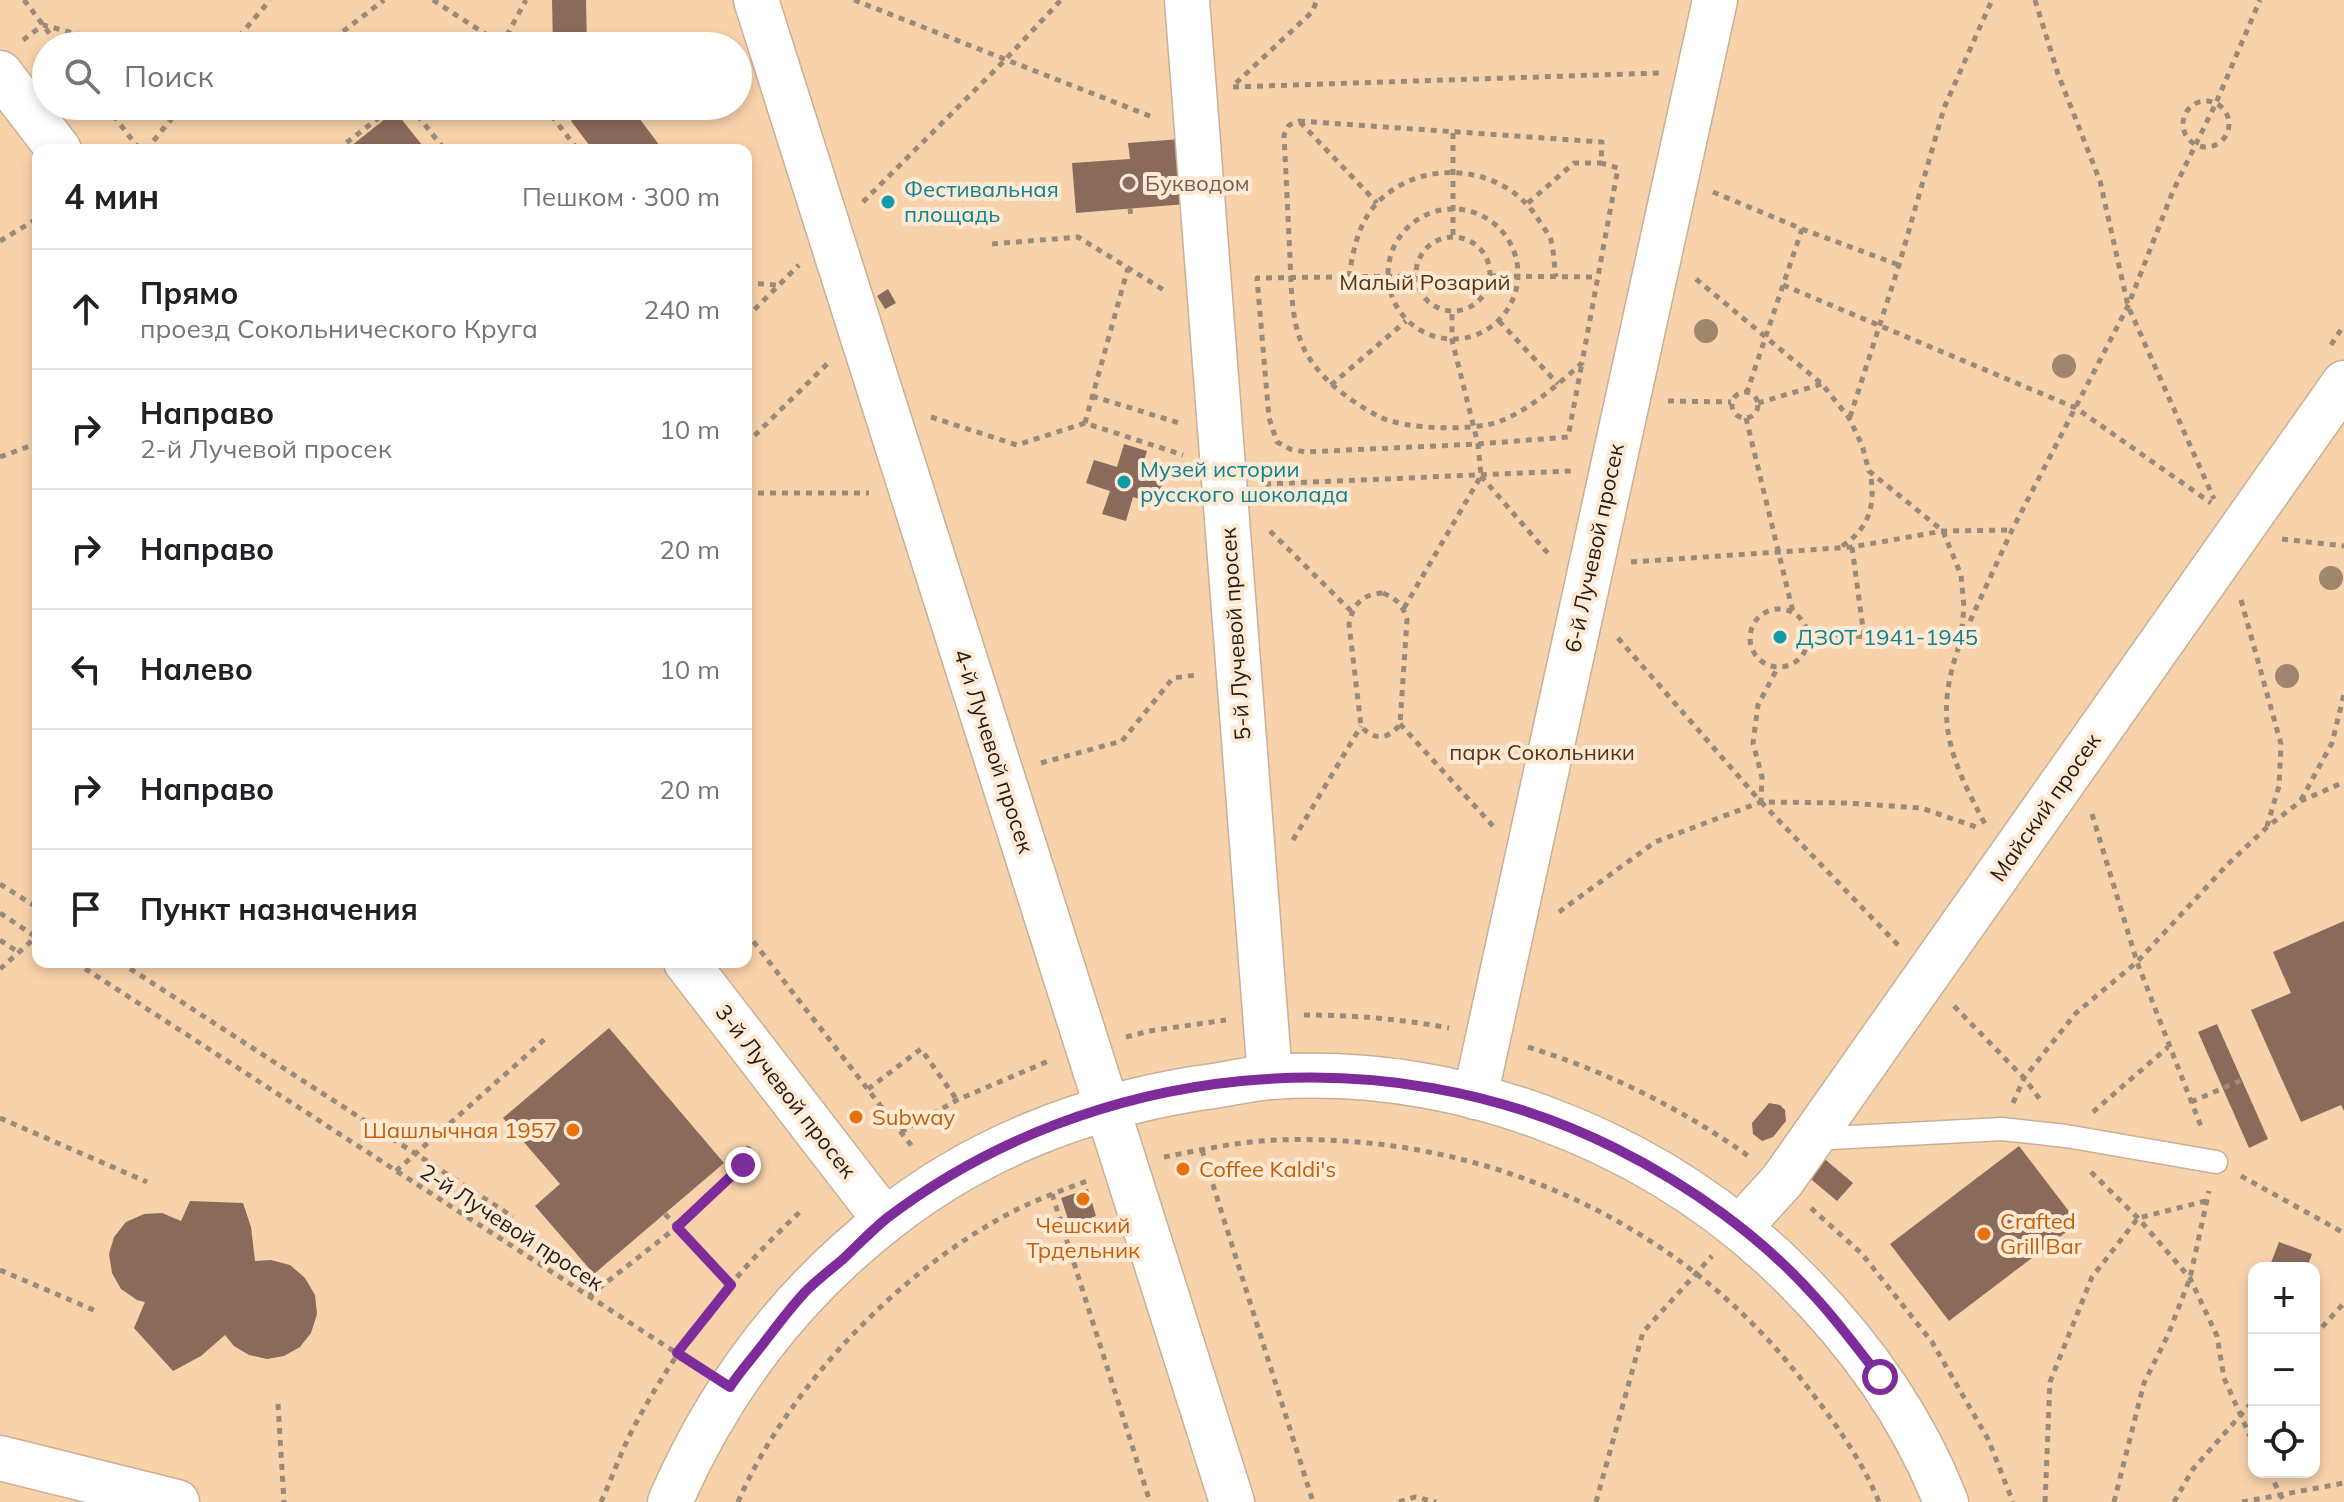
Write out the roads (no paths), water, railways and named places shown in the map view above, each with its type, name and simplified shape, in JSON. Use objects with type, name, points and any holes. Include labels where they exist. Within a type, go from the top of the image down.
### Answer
[{"type":"street","name":"4-й Лучевой просек","points":[[756,0],[1232,1502]]},
{"type":"street","name":"5-й Лучевой просек","points":[[1187,0],[1270,1077]]},
{"type":"street","name":"6-й Лучевой просек","points":[[1475,1097],[1715,0]]},
{"type":"street","points":[[11,57],[32,98]]},
{"type":"street","points":[[44,120],[56,144]]},
{"type":"street","name":"Майский просек","points":[[1728,1240],[1782,1181],[2344,383]]},
{"type":"street","name":"3-й Лучевой просек","points":[[691,968],[885,1220]]},
{"type":"street","points":[[670,1502],[691,1454],[730,1387],[806,1292],[885,1220],[988,1154],[1107,1106],[1270,1077],[1339,1077],[1408,1084],[1475,1097],[1546,1118],[1615,1148],[1679,1184],[1728,1240],[1816,1297],[1880,1377],[1932,1466],[1946,1502]]},
{"type":"street","points":[[0,1458],[177,1502]]},
{"type":"lane","points":[[1812,1139],[2002,1129],[2066,1136],[2216,1162]]},
{"type":"place","name":"Букводом","points":[[1129,183]]},
{"type":"place","name":"Фестивальная площадь","points":[[888,202]]},
{"type":"place","name":"Музей истории русского шоколада","points":[[1124,482]]},
{"type":"place","name":"ДЗОТ 1941-1945","points":[[1780,637]]},
{"type":"place","name":"Subway","points":[[856,1117]]},
{"type":"place","name":"Шашлычная 1957","points":[[573,1130]]},
{"type":"place","name":"Coffee Kaldi's","points":[[1183,1169]]},
{"type":"place","name":"Чешский Трдельник","points":[[1083,1199]]},
{"type":"place","name":"Crafted Grill Bar","points":[[1984,1234]]},
{"type":"park label","name":"Малый Розарий","points":[[1425,282]]},
{"type":"park label","name":"парк Сокольники","points":[[1542,752]]}]
